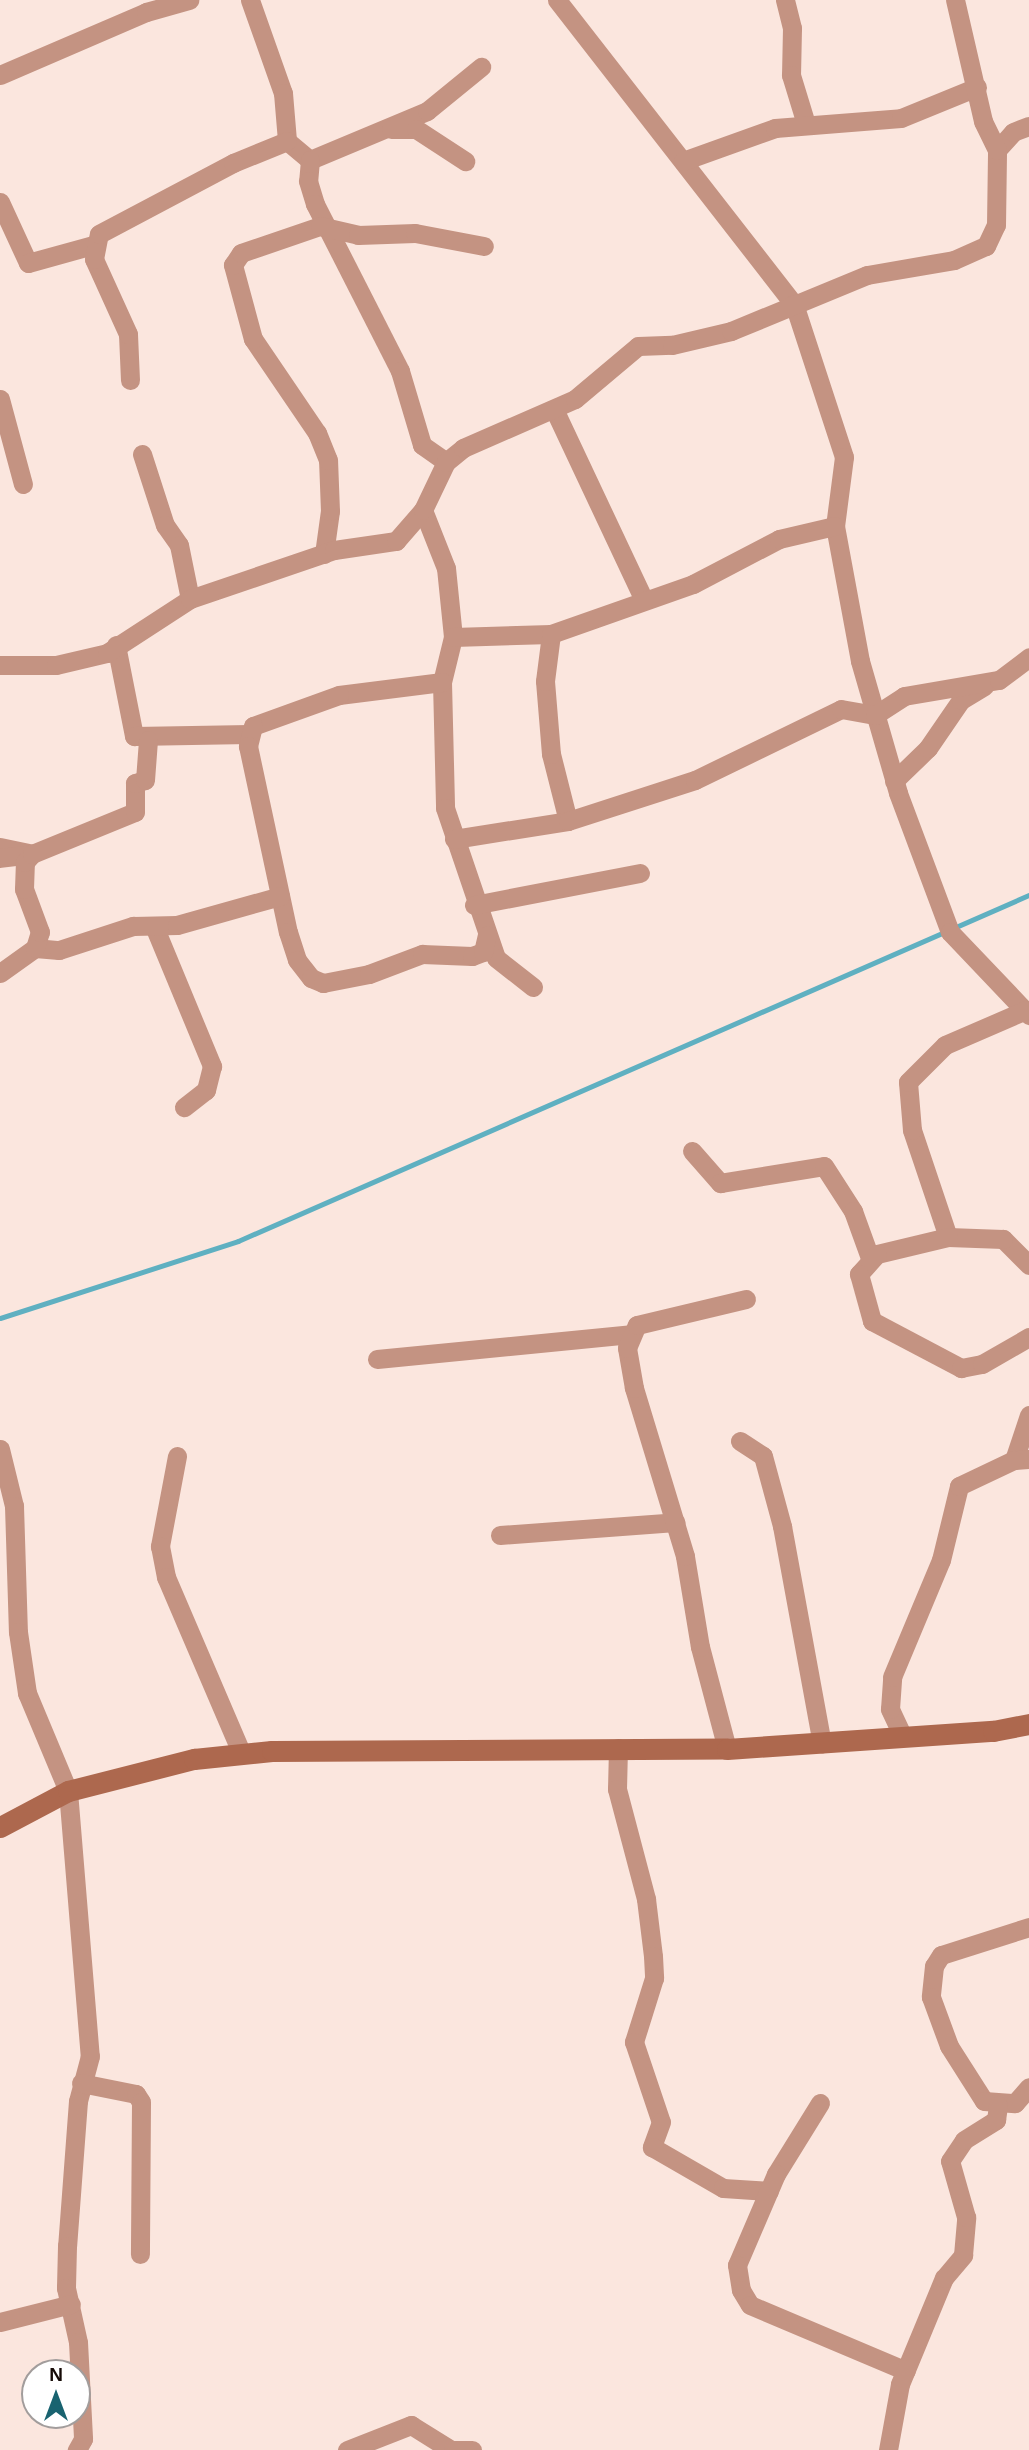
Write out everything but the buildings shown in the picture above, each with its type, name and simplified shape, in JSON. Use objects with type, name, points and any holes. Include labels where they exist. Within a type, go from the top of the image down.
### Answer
[{"type":"street","points":[[0,75],[134,17],[189,0]]},
{"type":"street","points":[[250,0],[283,93],[287,141],[310,160],[315,204],[332,228],[400,371],[422,445],[446,461]]},
{"type":"street","points":[[557,0],[794,304],[844,457],[835,526],[875,715],[894,781],[950,932],[1027,1013],[945,1045],[908,1082],[912,1130],[948,1237]]},
{"type":"street","points":[[785,0],[794,49],[792,75],[806,124]]},
{"type":"street","points":[[0,665],[80,661],[116,645],[190,599],[324,554],[396,541],[423,510],[446,461],[463,448],[575,400],[638,346],[672,345],[731,331],[867,275],[954,260],[986,246],[996,225],[997,150],[983,121],[955,0]]},
{"type":"street","points":[[310,160],[427,111],[481,67]]},
{"type":"street","points":[[683,161],[775,128],[901,118],[977,87]]},
{"type":"street","points":[[997,150],[1013,132],[1029,126]]},
{"type":"street","points":[[386,130],[415,129],[465,161]]},
{"type":"street","points":[[0,202],[28,263],[93,245],[110,228],[233,163],[287,141]]},
{"type":"street","points":[[324,554],[330,511],[328,460],[317,433],[253,339],[233,265],[241,253],[320,226],[358,235],[415,233],[484,246]]},
{"type":"street","points":[[93,245],[94,259],[128,334],[130,380]]},
{"type":"street","points":[[0,399],[23,484]]},
{"type":"street","points":[[554,409],[644,600]]},
{"type":"street","points":[[142,454],[165,525],[179,545],[190,599]]},
{"type":"street","points":[[423,510],[446,568],[453,637],[449,668],[442,682],[445,808],[474,905],[496,958],[533,987]]},
{"type":"street","points":[[453,637],[551,634],[716,575],[779,539],[835,526]]},
{"type":"street","points":[[551,634],[545,681],[551,754],[568,821]]},
{"type":"street","points":[[116,645],[134,736],[148,740],[249,734]]},
{"type":"street","points":[[454,839],[568,821],[695,780],[841,709],[875,715],[905,696],[999,680],[1029,657]]},
{"type":"street","points":[[442,682],[363,688],[253,726],[249,734],[280,896],[296,960],[311,978],[323,983],[369,974],[422,954],[472,956],[483,952],[487,935]]},
{"type":"street","points":[[894,781],[928,748],[961,700],[983,690],[986,682]]},
{"type":"street","points":[[0,858],[32,854],[135,812],[135,783],[145,780],[148,740]]},
{"type":"street","points":[[0,847],[32,854]]},
{"type":"street","points":[[32,854],[25,862],[24,889],[38,920],[35,948]]},
{"type":"street","points":[[474,905],[639,873]]},
{"type":"street","points":[[0,972],[35,948],[59,950],[133,926],[177,925],[280,896]]},
{"type":"street","points":[[155,926],[212,1066],[206,1090],[184,1107]]},
{"type":"street","points":[[692,1151],[720,1183],[824,1166],[853,1211],[870,1258]]},
{"type":"street","points":[[1029,1265],[1003,1239],[948,1237],[870,1258],[859,1274],[860,1294],[872,1321],[902,1339],[970,1368],[1029,1337]]},
{"type":"street","points":[[727,1749],[676,1522],[634,1388],[627,1348],[637,1325],[667,1314],[746,1299]]},
{"type":"street","points":[[377,1359],[631,1334]]},
{"type":"street","points":[[903,1737],[890,1709],[892,1677],[941,1560],[959,1486],[1022,1460],[1029,1415]]},
{"type":"street","points":[[740,1441],[754,1447],[766,1468],[822,1743]]},
{"type":"street","points":[[0,1449],[14,1506],[18,1632],[27,1693],[68,1791],[90,2056],[81,2083],[69,2177],[66,2288],[71,2304],[82,2425],[77,2450]]},
{"type":"street","points":[[177,1455],[160,1546],[166,1577],[242,1754]]},
{"type":"street","points":[[500,1535],[676,1522]]},
{"type":"street","points":[[0,1827],[68,1791],[194,1759],[242,1754],[447,1746],[727,1749],[903,1737],[1029,1724]]},
{"type":"street","points":[[618,1748],[617,1789],[646,1899],[653,1956],[654,1978],[634,2042],[661,2122],[652,2147],[723,2188],[769,2191]]},
{"type":"street","points":[[1029,1927],[941,1955],[934,1966],[931,1997],[949,2046],[984,2101],[998,2105],[1015,2103],[1029,2088]]},
{"type":"street","points":[[81,2083],[136,2094],[141,2102],[139,2254]]},
{"type":"street","points":[[820,2103],[769,2191],[737,2265],[750,2305],[906,2371]]},
{"type":"street","points":[[888,2450],[906,2371],[944,2278],[963,2255],[966,2217],[950,2161],[964,2140],[996,2120],[998,2105]]},
{"type":"street","points":[[0,2322],[71,2304]]},
{"type":"street","points":[[347,2450],[411,2425],[452,2450],[472,2450]]},
{"type":"waterway","points":[[0,1318],[238,1241],[1029,895]]}]
